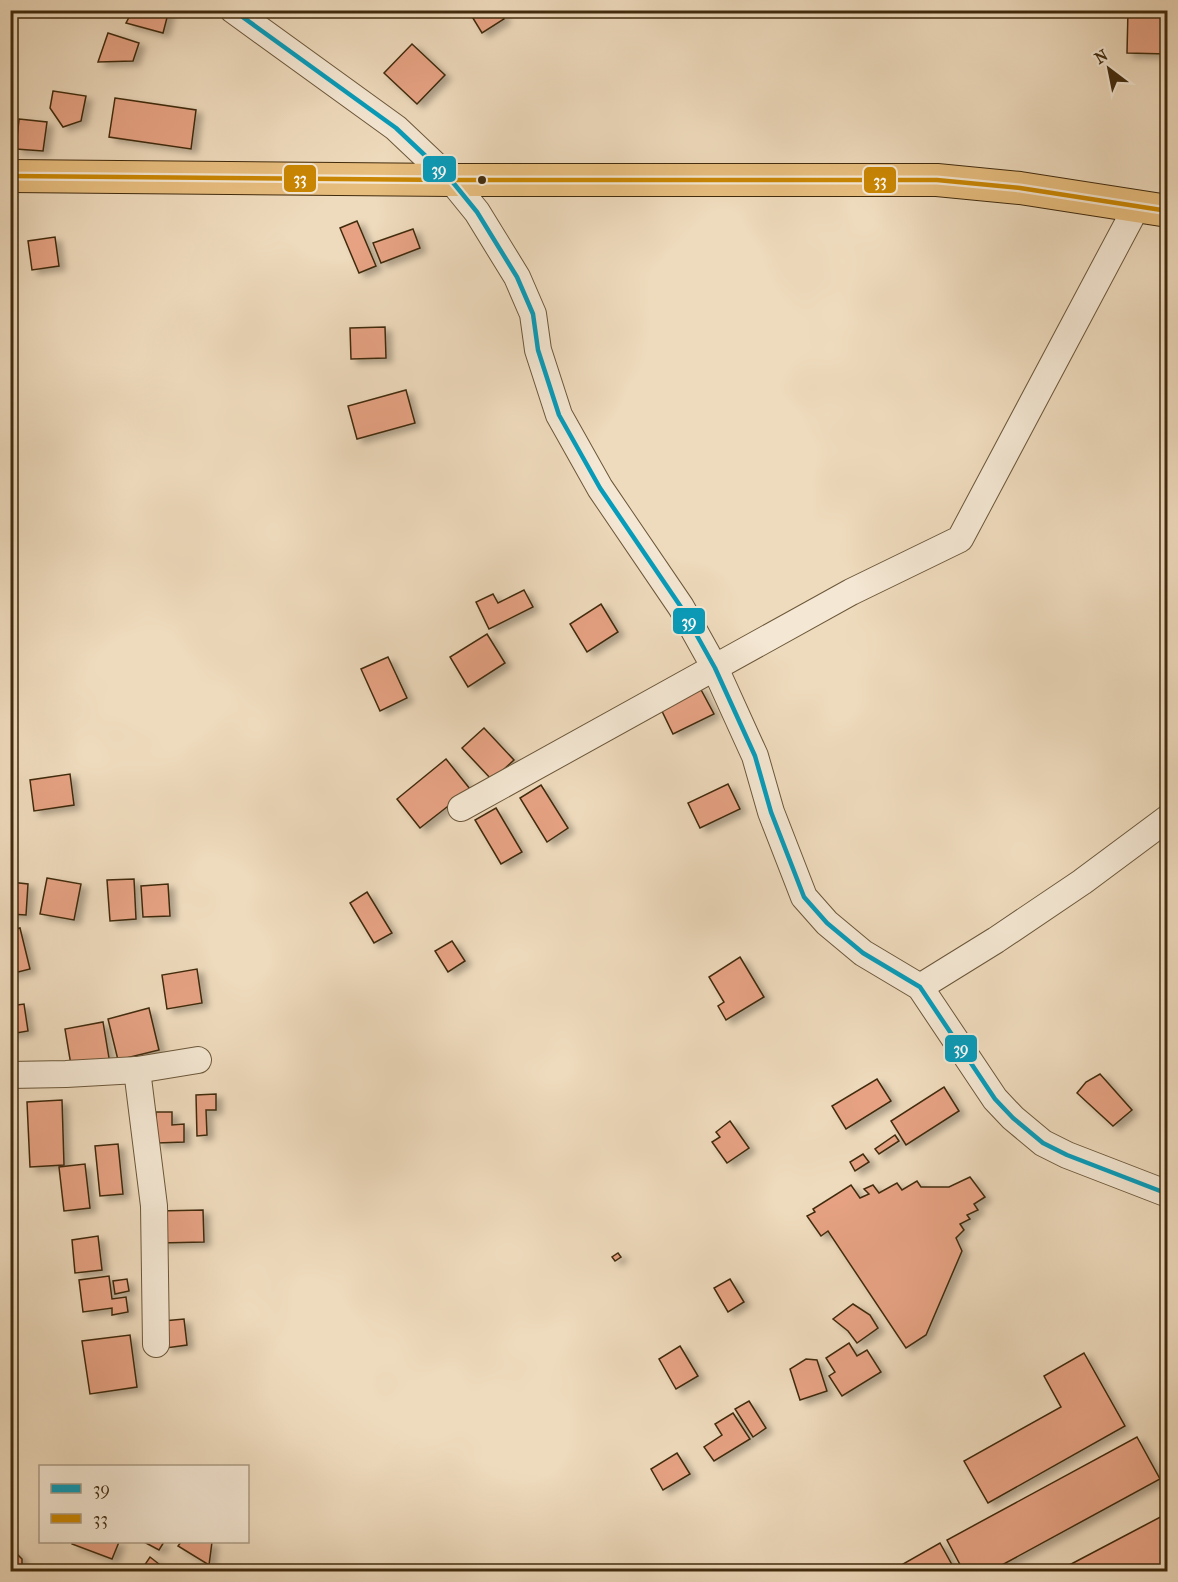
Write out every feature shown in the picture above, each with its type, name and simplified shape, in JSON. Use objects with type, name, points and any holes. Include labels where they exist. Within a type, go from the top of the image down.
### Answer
[{"type":"main road","points":[[10,176],[451,180],[937,180],[1020,188],[1167,211]]},
{"type":"street","points":[[233,10],[396,128],[451,180],[477,212],[517,277],[533,314],[538,350],[559,415],[600,488],[681,607],[715,668],[754,756],[771,812],[804,897],[827,923],[863,953],[920,987],[995,1099],[1013,1118],[1043,1143],[1067,1155],[1167,1194]]},
{"type":"street","points":[[461,808],[851,592],[960,539],[1137,206]]},
{"type":"street","points":[[920,987],[996,940],[1082,882],[1167,818]]},
{"type":"street","points":[[10,1075],[137,1070],[198,1060]]},
{"type":"street","points":[[137,1070],[154,1206],[156,1344]]},
{"type":"building","points":[[133,10],[169,10],[163,33],[126,23]]},
{"type":"building","points":[[468,10],[501,10],[504,19],[482,33]]},
{"type":"building","points":[[1128,10],[1168,10],[1168,54],[1127,53]]},
{"type":"building","points":[[108,33],[139,43],[133,61],[98,62]]},
{"type":"building","points":[[412,44],[445,75],[417,104],[384,73]]},
{"type":"building","points":[[53,91],[86,96],[81,121],[63,127],[50,108]]},
{"type":"building","points":[[115,98],[196,110],[191,149],[109,137]]},
{"type":"building","points":[[19,119],[47,122],[43,151],[16,149]]},
{"type":"building","points":[[357,221],[376,266],[359,273],[340,228]]},
{"type":"building","points":[[413,229],[420,248],[381,263],[373,243]]},
{"type":"building","points":[[55,237],[59,266],[32,270],[28,241]]},
{"type":"building","points":[[385,327],[386,358],[351,359],[350,328]]},
{"type":"building","points":[[406,390],[415,423],[357,439],[348,406]]},
{"type":"building","points":[[524,590],[533,607],[489,629],[476,602],[493,594],[498,603]]},
{"type":"building","points":[[601,604],[618,632],[587,652],[570,624]]},
{"type":"building","points":[[487,634],[505,663],[468,687],[450,657]]},
{"type":"building","points":[[388,657],[407,698],[380,711],[361,669]]},
{"type":"building","points":[[699,686],[714,714],[673,734],[660,707]]},
{"type":"building","points":[[484,728],[514,760],[492,780],[462,748]]},
{"type":"building","points":[[446,759],[470,789],[420,828],[397,799]]},
{"type":"building","points":[[70,774],[74,805],[34,811],[30,780]]},
{"type":"building","points":[[728,784],[740,809],[700,828],[688,803]]},
{"type":"building","points":[[541,785],[568,828],[547,842],[520,798]]},
{"type":"building","points":[[496,808],[522,852],[501,864],[475,820]]},
{"type":"building","points":[[47,878],[81,884],[74,920],[40,914]]},
{"type":"building","points":[[134,879],[136,919],[110,921],[107,880]]},
{"type":"building","points":[[10,882],[28,884],[26,915],[10,914]]},
{"type":"building","points":[[168,884],[170,916],[143,917],[141,886]]},
{"type":"building","points":[[367,892],[392,933],[374,943],[350,903]]},
{"type":"building","points":[[20,928],[30,969],[10,974],[10,930]]},
{"type":"building","points":[[452,941],[465,961],[448,972],[435,951]]},
{"type":"building","points":[[740,957],[764,997],[726,1020],[718,1006],[724,1002],[709,977]]},
{"type":"building","points":[[197,969],[202,1003],[167,1009],[162,975]]},
{"type":"building","points":[[24,1004],[28,1031],[10,1034],[10,1006]]},
{"type":"building","points":[[149,1008],[159,1050],[118,1060],[108,1019]]},
{"type":"building","points":[[103,1022],[110,1064],[72,1071],[65,1029]]},
{"type":"building","points":[[1100,1074],[1132,1110],[1113,1126],[1077,1093],[1086,1082]]},
{"type":"building","points":[[877,1079],[891,1101],[846,1129],[832,1106]]},
{"type":"building","points":[[944,1087],[959,1111],[906,1145],[891,1121]]},
{"type":"building","points":[[216,1094],[216,1110],[206,1110],[207,1135],[197,1136],[196,1095]]},
{"type":"building","points":[[62,1100],[64,1165],[30,1167],[27,1102]]},
{"type":"building","points":[[156,1112],[172,1112],[172,1125],[184,1124],[184,1142],[157,1143]]},
{"type":"building","points":[[730,1121],[749,1148],[727,1163],[712,1142],[720,1137],[716,1132]]},
{"type":"building","points":[[895,1135],[899,1141],[879,1154],[875,1149]]},
{"type":"building","points":[[118,1144],[123,1194],[100,1196],[95,1146]]},
{"type":"building","points":[[863,1154],[869,1162],[855,1171],[850,1162]]},
{"type":"building","points":[[85,1164],[90,1208],[64,1211],[59,1167]]},
{"type":"building","points":[[970,1177],[985,1197],[974,1204],[978,1210],[967,1215],[970,1219],[960,1224],[964,1230],[956,1238],[962,1251],[926,1335],[906,1348],[828,1231],[821,1236],[807,1216],[815,1212],[813,1209],[851,1185],[860,1198],[869,1194],[864,1189],[873,1185],[879,1193],[897,1183],[902,1190],[917,1181],[921,1187],[949,1187]]},
{"type":"building","points":[[203,1210],[204,1242],[159,1243],[158,1211]]},
{"type":"building","points":[[98,1236],[102,1270],[75,1273],[72,1240]]},
{"type":"building","points":[[618,1253],[621,1257],[615,1261],[612,1257]]},
{"type":"building","points":[[109,1276],[112,1299],[126,1297],[128,1312],[112,1315],[112,1308],[83,1312],[79,1280]]},
{"type":"building","points":[[127,1279],[129,1291],[115,1294],[113,1281]]},
{"type":"building","points":[[730,1279],[744,1302],[728,1312],[714,1288]]},
{"type":"building","points":[[853,1304],[870,1315],[878,1328],[857,1343],[848,1331],[833,1319]]},
{"type":"building","points":[[184,1319],[187,1345],[166,1348],[163,1321]]},
{"type":"building","points":[[130,1335],[137,1387],[90,1394],[82,1341]]},
{"type":"building","points":[[849,1343],[857,1356],[867,1350],[881,1372],[842,1396],[829,1376],[835,1372],[826,1358]]},
{"type":"building","points":[[680,1346],[698,1376],[676,1389],[659,1359]]},
{"type":"building","points":[[1084,1353],[1125,1426],[988,1503],[964,1461],[1061,1407],[1044,1376]]},
{"type":"building","points":[[806,1359],[817,1360],[827,1391],[800,1400],[790,1369]]},
{"type":"building","points":[[749,1401],[766,1428],[753,1437],[735,1409]]},
{"type":"building","points":[[733,1413],[750,1439],[714,1461],[704,1447],[722,1435],[715,1424]]},
{"type":"building","points":[[1137,1437],[1160,1479],[989,1572],[964,1572],[947,1540]]},
{"type":"building","points":[[677,1453],[690,1474],[663,1490],[651,1469]]},
{"type":"building","points":[[1168,1513],[1168,1561],[1149,1572],[1056,1572]]},
{"type":"building","points":[[72,1543],[119,1543],[112,1559]]},
{"type":"building","points":[[146,1543],[163,1543],[159,1550]]},
{"type":"building","points":[[180,1543],[212,1543],[209,1565],[178,1546]]},
{"type":"building","points":[[940,1543],[956,1572],[907,1572],[903,1564]]},
{"type":"building","points":[[10,1547],[22,1559],[22,1572],[10,1572]]},
{"type":"building","points":[[150,1557],[169,1572],[140,1572]]},
{"type":"transit line","name":"39","points":[[233,10],[396,128],[451,180],[477,212],[517,277],[533,314],[538,350],[559,415],[600,488],[681,607],[715,668],[755,756],[771,812],[804,897],[827,923],[863,953],[920,987],[995,1099],[1013,1118],[1043,1143],[1067,1155],[1168,1194]]},
{"type":"transit line","name":"33","points":[[10,176],[451,180],[937,180],[1020,188],[1168,211]]}]
